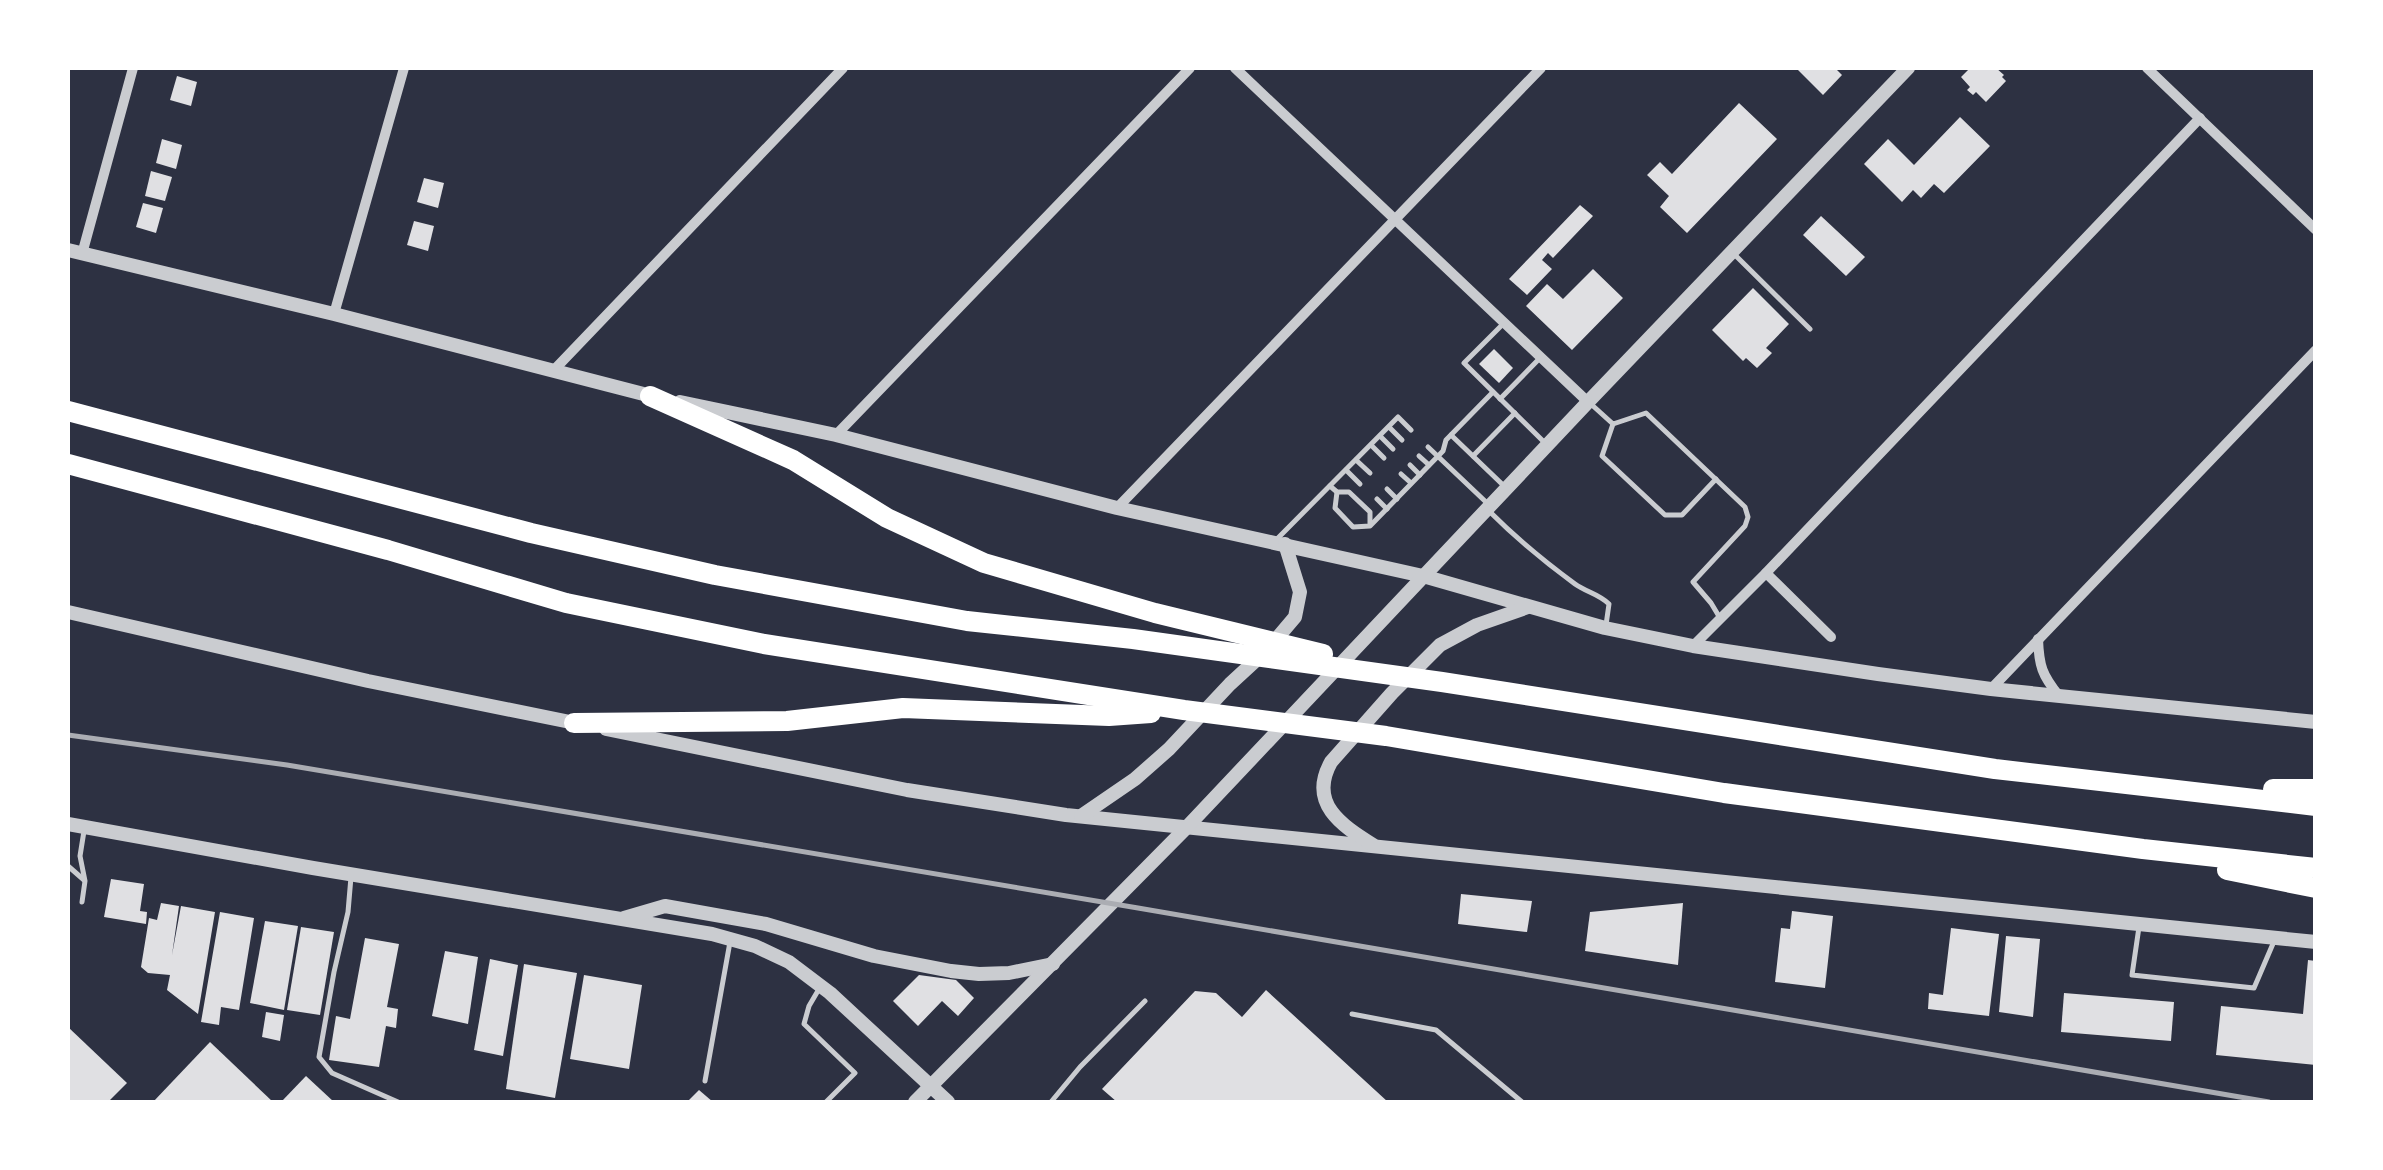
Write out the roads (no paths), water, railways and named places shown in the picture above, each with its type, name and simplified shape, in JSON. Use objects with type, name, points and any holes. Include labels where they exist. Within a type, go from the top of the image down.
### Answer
[{"type":"highway","points":[[650,396],[793,460],[887,518],[984,563],[1154,613],[1442,682]]},
{"type":"highway","points":[[68,410],[531,533],[715,575],[967,621],[1133,639],[1442,682],[1995,769],[2316,806]]},
{"type":"highway","points":[[68,464],[566,602],[764,644],[1184,710],[1386,736],[1724,793],[2316,868]]},
{"type":"highway","points":[[574,723],[787,721],[903,708],[1109,716],[1184,710]]},
{"type":"highway","points":[[2179,789],[2316,789]]},
{"type":"highway","points":[[2143,849],[2316,888]]},
{"type":"street","points":[[133,68],[74,252],[650,396],[836,434],[1116,508],[1423,576],[1605,628],[1693,646],[1991,689],[2314,720]]},
{"type":"street","points":[[334,314],[404,68]]},
{"type":"street","points":[[553,371],[843,68]]},
{"type":"street","points":[[836,434],[1190,68]]},
{"type":"street","points":[[1235,68],[1588,402]]},
{"type":"street","points":[[1116,508],[1541,68]]},
{"type":"street","points":[[915,1102],[1186,828],[1908,68]]},
{"type":"street","points":[[2147,68],[2316,230]]},
{"type":"street","points":[[1693,646],[2200,118]]},
{"type":"street","points":[[1991,689],[2316,350]]},
{"type":"street","points":[[1081,816],[1135,779],[1169,749],[1267,650],[1295,616],[1300,592],[1280,543]]},
{"type":"street","points":[[1766,573],[1831,636]]},
{"type":"street","points":[[1376,846],[1353,832],[1325,800],[1324,774],[1331,762],[1440,646],[1477,625],[1529,607]]},
{"type":"street","points":[[68,612],[368,681],[574,723],[907,790],[1081,816],[2316,942]]},
{"type":"street","points":[[2038,640],[2040,664],[2059,696]]},
{"type":"street","points":[[68,824],[712,934],[756,946],[789,962],[821,986],[948,1102]]},
{"type":"street","points":[[621,919],[665,906],[766,924],[874,956],[965,972],[1009,973],[1053,964]]},
{"type":"lane","points":[[1732,252],[1810,328]]},
{"type":"lane","points":[[1505,322],[1464,364],[1547,445]]},
{"type":"lane","points":[[1500,399],[1541,356]]},
{"type":"lane","points":[[1337,492],[1335,508],[1353,527],[1370,526],[1493,392]]},
{"type":"lane","points":[[1588,402],[1613,424]]},
{"type":"lane","points":[[1613,424],[1646,412],[1745,508],[1745,526],[1693,582],[1720,618]]},
{"type":"lane","points":[[1473,456],[1515,413]]},
{"type":"lane","points":[[1280,543],[1398,418],[1411,430]]},
{"type":"lane","points":[[1613,424],[1602,456],[1665,516],[1682,515],[1716,480]]},
{"type":"lane","points":[[1389,427],[1402,440]]},
{"type":"lane","points":[[1451,435],[1506,488]]},
{"type":"lane","points":[[1380,436],[1393,449]]},
{"type":"lane","points":[[1371,445],[1384,458]]},
{"type":"lane","points":[[1428,446],[1510,532],[1583,590],[1609,604],[1605,628]]},
{"type":"lane","points":[[1419,456],[1429,466]]},
{"type":"lane","points":[[1356,460],[1370,473]]},
{"type":"lane","points":[[1410,466],[1420,475]]},
{"type":"lane","points":[[1346,470],[1360,484]]},
{"type":"lane","points":[[1401,474],[1411,484]]},
{"type":"lane","points":[[1330,486],[1337,492],[1349,492],[1370,512],[1370,526]]},
{"type":"lane","points":[[1387,490],[1396,498]]},
{"type":"lane","points":[[1377,499],[1387,509]]},
{"type":"lane","points":[[82,902],[85,881],[80,856],[85,827]]},
{"type":"lane","points":[[68,866],[85,881]]},
{"type":"lane","points":[[351,874],[348,912],[319,1057],[332,1072],[398,1102]]},
{"type":"lane","points":[[2139,924],[2132,975],[2254,988],[2276,938]]},
{"type":"lane","points":[[705,1080],[730,939]]},
{"type":"lane","points":[[821,986],[804,1024],[855,1073],[826,1102]]},
{"type":"lane","points":[[1052,1102],[1080,1067],[1145,1001]]},
{"type":"lane","points":[[1352,1014],[1436,1030],[1522,1102]]},
{"type":"railway","points":[[68,735],[287,765],[2269,1102]]}]
